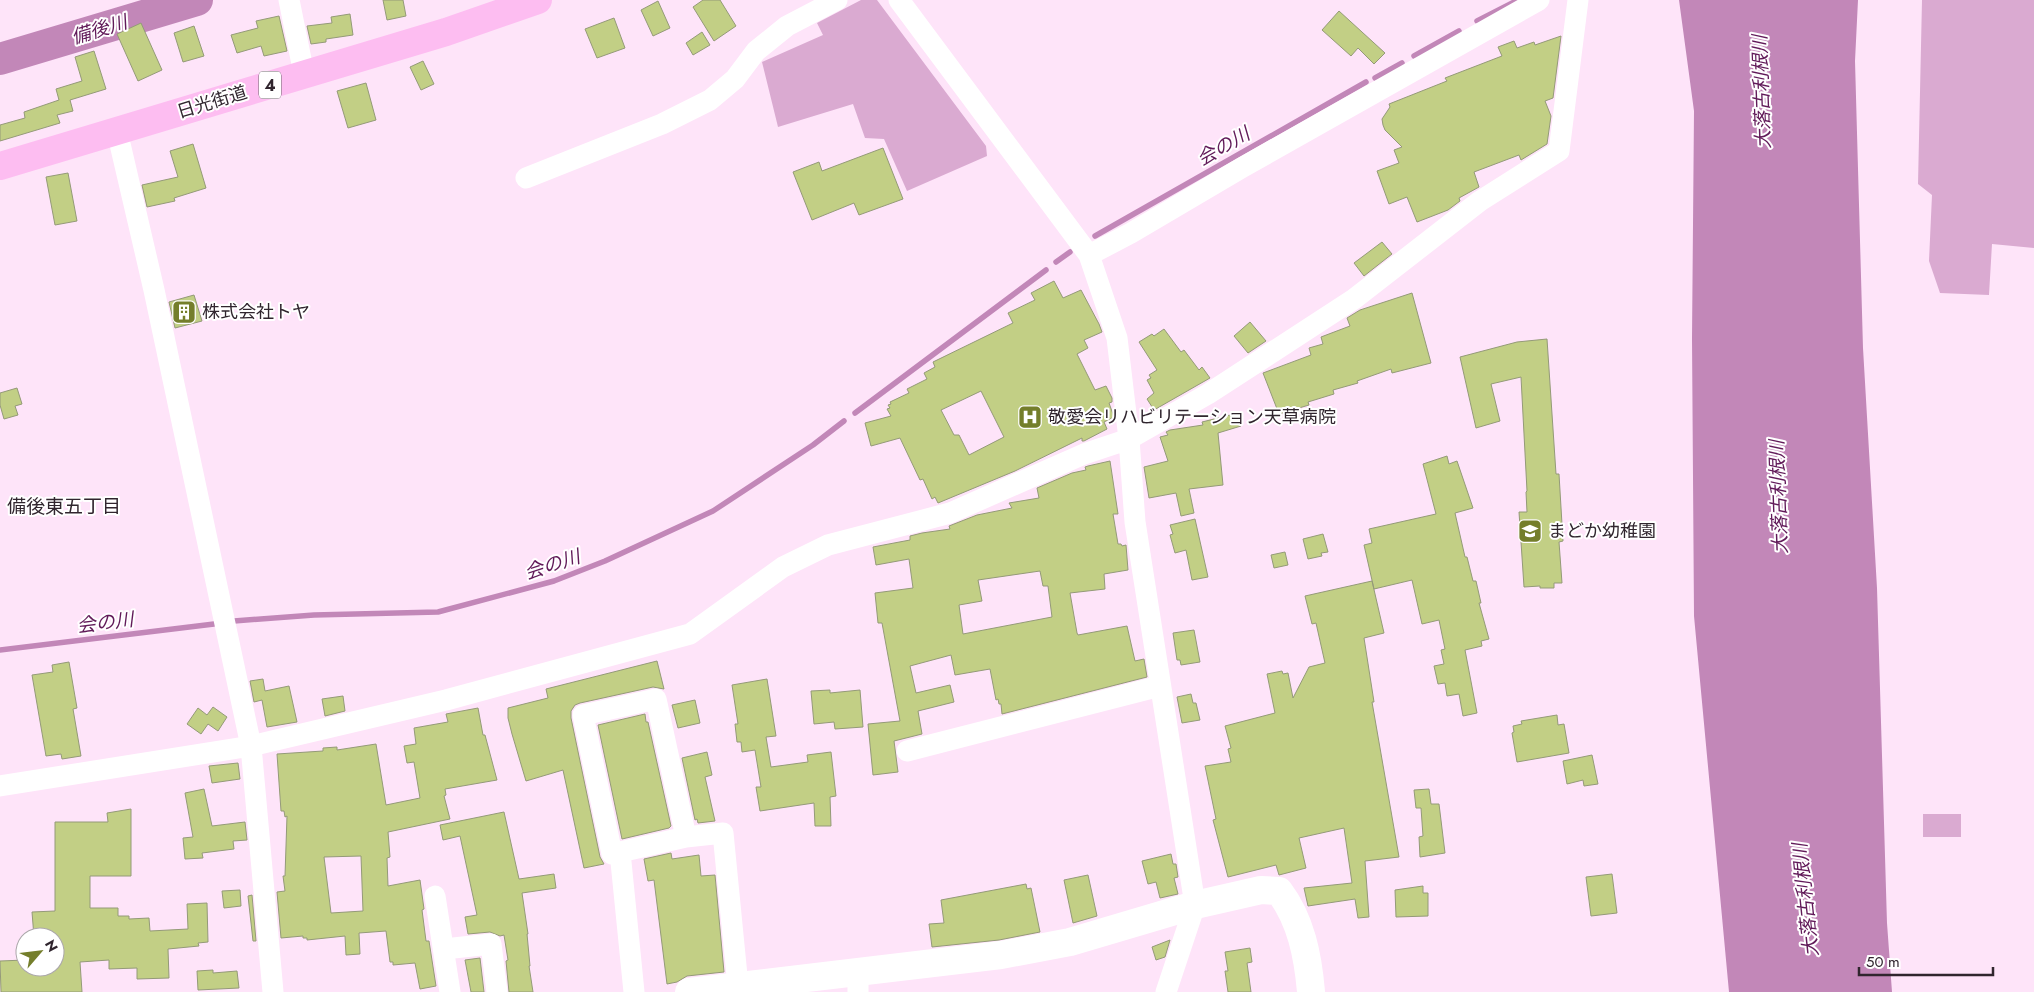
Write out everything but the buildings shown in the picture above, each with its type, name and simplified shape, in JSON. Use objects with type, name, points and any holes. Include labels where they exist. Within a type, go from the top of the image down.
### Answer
[{"type":"highway","name":"日光街道","points":[[0,166],[446,32],[538,0]]},
{"type":"street","points":[[289,0],[304,74]]},
{"type":"street","points":[[526,178],[662,124],[710,100],[734,79],[756,51],[781,31],[837,0]]},
{"type":"street","points":[[899,0],[1089,255],[1117,338],[1129,439],[1135,522],[1195,906],[1166,992]]},
{"type":"street","points":[[1089,255],[1131,233],[1243,167],[1539,0]]},
{"type":"street","points":[[0,786],[251,746],[446,700],[690,634],[783,567],[828,545],[950,513],[1084,454],[1129,439],[1208,394],[1354,299],[1480,202],[1559,150],[1578,0]]},
{"type":"street","points":[[117,131],[154,290],[251,746],[273,992]]},
{"type":"street","points":[[907,751],[1160,686]]},
{"type":"street","points":[[686,837],[656,699],[583,715],[612,854],[686,837],[723,833],[738,986]]},
{"type":"street","points":[[620,852],[634,992]]},
{"type":"street","points":[[689,992],[738,986],[858,982],[1070,942],[1195,906],[1261,890],[1279,891],[1289,905],[1302,938],[1311,992]]},
{"type":"street","points":[[435,896],[450,992]]},
{"type":"street","points":[[444,950],[490,944],[497,992]]},
{"type":"shaded area","points":[[861,0],[877,0],[986,146],[987,156],[907,191],[884,139],[865,138],[853,104],[778,127],[762,62],[823,35],[817,23]]},
{"type":"shaded area","points":[[1922,0],[2034,0],[2034,248],[1992,244],[1989,295],[1940,293],[1929,261],[1932,195],[1918,184]]},
{"type":"shaded area","points":[[1923,814],[1961,814],[1961,837],[1923,837]]},
{"type":"water","name":"大落古利根川","points":[[1679,0],[1858,0],[1855,61],[1863,348],[1877,588],[1887,923],[1892,992],[1729,992],[1694,616],[1692,339],[1694,111]]},
{"type":"waterway","name":"備後川","points":[[0,59],[197,0]]},
{"type":"waterway","name":"会の川","points":[[1477,21],[1518,0]]},
{"type":"waterway","name":"会の川","points":[[1414,56],[1459,31]]},
{"type":"waterway","name":"会の川","points":[[1375,78],[1402,63]]},
{"type":"waterway","name":"会の川","points":[[1095,236],[1366,82]]},
{"type":"waterway","name":"会の川","points":[[1056,262],[1070,252]]},
{"type":"waterway","name":"会の川","points":[[855,413],[1046,270]]},
{"type":"waterway","name":"会の川","points":[[234,621],[314,615],[438,612],[554,581],[605,561],[713,511],[813,445],[844,421]]},
{"type":"waterway","name":"会の川","points":[[0,650],[214,624]]},
{"type":"place","name":"株式会社トヤ","points":[[184,312]]},
{"type":"place","name":"敬愛会リハビリテーション天草病院","points":[[1030,417]]},
{"type":"place","name":"まどか幼稚園","points":[[1530,531]]},
{"type":"district","name":"備後東五丁目","points":[[64,506]]}]
